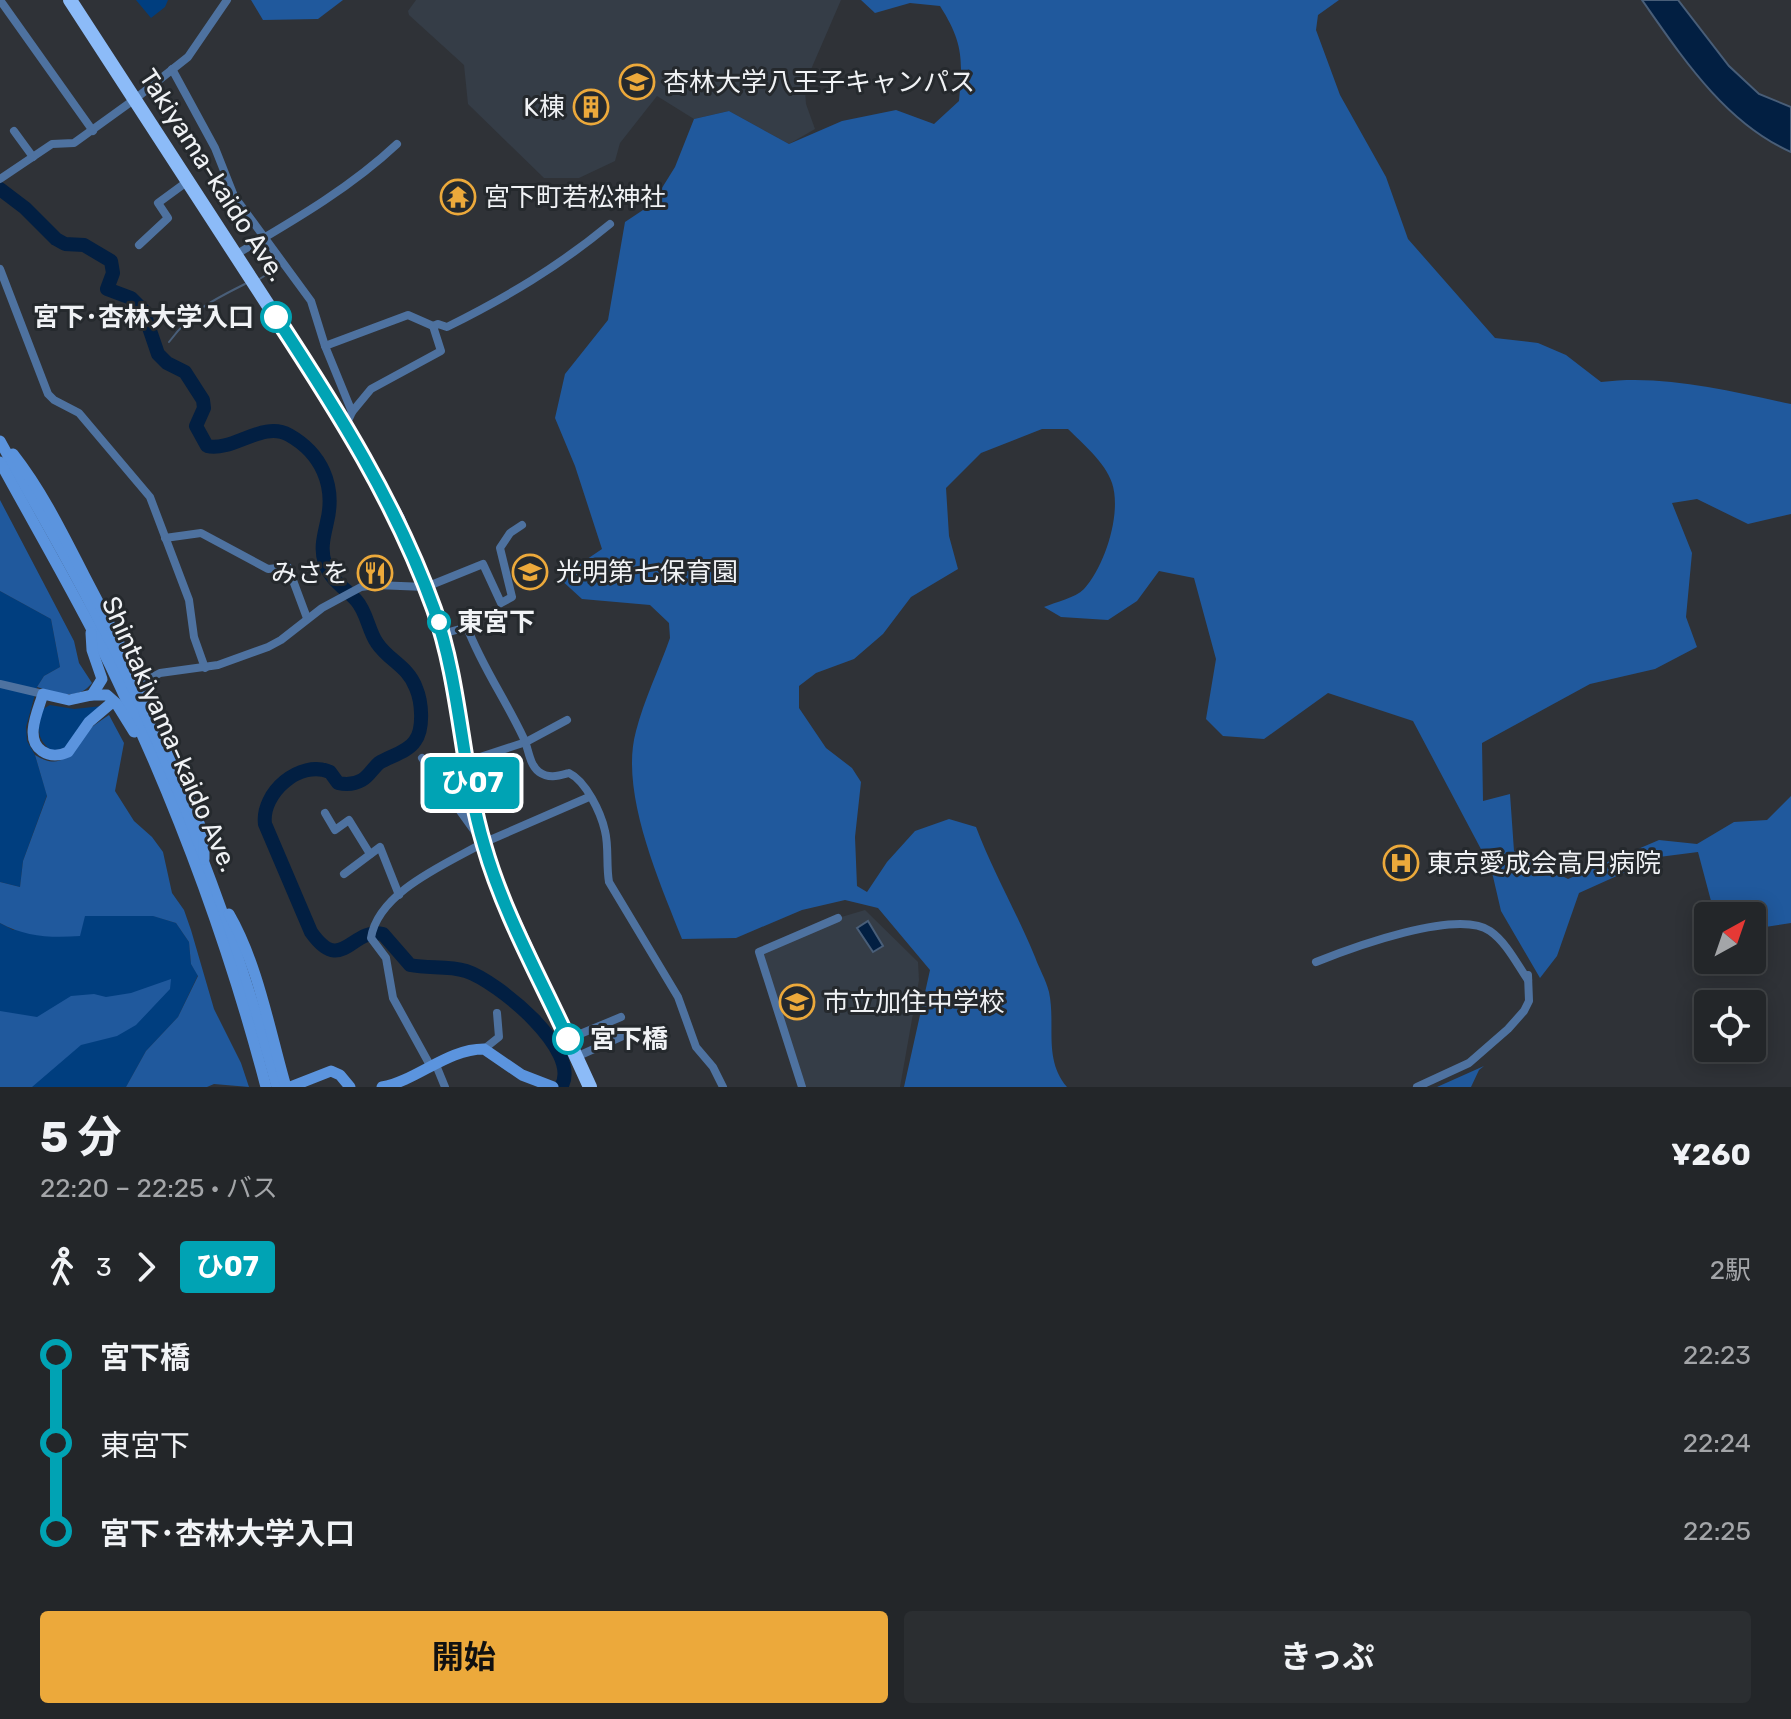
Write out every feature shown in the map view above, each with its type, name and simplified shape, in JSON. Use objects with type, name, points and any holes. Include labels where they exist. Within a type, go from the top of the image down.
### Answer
[{"type":"highway","name":"Takiyama-kaido Ave.","points":[[70,0],[235,255],[349,418],[398,519],[442,634],[483,843],[496,882],[590,1087]]},
{"type":"main road","points":[[0,439],[32,479],[138,686],[204,836],[204,863]]},
{"type":"main road","name":"Shintakiyama-kaido Ave.","points":[[0,439],[103,630],[164,760],[214,890],[264,1060]]},
{"type":"main road","name":"Shintakiyama-kaido Ave.","points":[[0,462],[90,628],[152,759],[205,892],[264,1060]]},
{"type":"main road","points":[[90,628],[92,650],[102,679],[92,695]]},
{"type":"main road","points":[[109,705],[89,722],[68,752],[52,755],[39,749],[33,734],[43,694],[69,700],[107,695],[152,759]]},
{"type":"main road","points":[[214,890],[239,931],[288,1087],[331,1071],[350,1087]]},
{"type":"main road","points":[[382,1087],[398,1084],[462,1051],[481,1049],[522,1075],[553,1087]]},
{"type":"main road","points":[[264,1060],[266,1087]]},
{"type":"main road","points":[[264,1060],[277,1087]]},
{"type":"street","points":[[0,0],[93,131]]},
{"type":"street","points":[[0,179],[52,144],[74,143],[135,99],[188,57],[227,0]]},
{"type":"street","points":[[172,69],[215,148],[234,196],[311,301],[349,418]]},
{"type":"street","points":[[14,131],[33,157]]},
{"type":"street","points":[[235,255],[370,169],[397,144]]},
{"type":"street","points":[[139,245],[168,218],[158,203],[188,181]]},
{"type":"street","points":[[325,346],[408,315],[433,326],[447,327],[501,300],[570,258],[610,224]]},
{"type":"street","points":[[0,269],[48,394],[79,413],[150,497],[189,600],[194,637],[205,668]]},
{"type":"street","points":[[349,418],[371,389],[441,351],[433,326]]},
{"type":"street","points":[[138,686],[160,673],[218,665],[281,640],[322,608],[354,590],[375,585],[426,587],[483,564],[501,603],[512,597],[500,548],[510,533],[522,525]]},
{"type":"street","points":[[165,538],[201,533],[268,569],[288,567],[307,618]]},
{"type":"street","points":[[442,634],[467,627],[479,658],[526,742],[532,764],[540,773],[552,777],[569,773],[575,776],[589,797],[606,834],[609,882],[678,997],[696,1047],[713,1067],[723,1087]]},
{"type":"street","points":[[0,684],[43,694]]},
{"type":"street","points":[[468,761],[526,742],[567,720]]},
{"type":"street","points":[[422,758],[483,843]]},
{"type":"street","points":[[445,1087],[393,998],[386,958],[372,934],[378,917],[419,879],[483,843],[589,797]]},
{"type":"street","points":[[325,813],[335,830],[349,820],[370,854]]},
{"type":"street","points":[[344,874],[380,847],[399,895]]},
{"type":"street","points":[[802,1087],[759,952],[838,918]]},
{"type":"street","points":[[1316,962],[1386,936],[1467,924],[1492,931],[1528,976],[1529,1001],[1508,1029],[1469,1063],[1417,1087]]},
{"type":"street","points":[[481,1049],[499,1037],[497,1013]]},
{"type":"street","points":[[568,1039],[621,1017]]},
{"type":"street","points":[[576,1057],[625,1035]]},
{"type":"shaded area","points":[[136,0],[168,0],[165,7],[151,18]]},
{"type":"shaded area","points":[[251,0],[343,0],[318,19],[263,20]]},
{"type":"shaded area","name":"杏林大学八王子キャンパス","points":[[416,0],[841,0],[805,90],[806,104],[815,129],[789,144],[729,111],[694,119],[657,96],[620,143],[615,161],[579,178],[544,178],[468,104],[464,65],[409,15],[408,11]]},
{"type":"shaded area","points":[[861,0],[1339,0],[1318,15],[1316,30],[1340,95],[1386,177],[1408,239],[1495,338],[1538,343],[1566,355],[1601,382],[1672,382],[1791,404],[1791,514],[1748,524],[1697,499],[1672,503],[1692,553],[1686,617],[1697,647],[1655,669],[1590,684],[1482,743],[1483,801],[1510,794],[1514,851],[1568,879],[1659,840],[1697,844],[1734,822],[1767,820],[1791,796],[1791,923],[1766,927],[1766,902],[1711,902],[1698,852],[1659,857],[1579,893],[1557,956],[1540,978],[1501,911],[1491,868],[1413,721],[1328,693],[1264,739],[1223,736],[1206,719],[1216,659],[1194,578],[1159,571],[1137,601],[1108,620],[1061,617],[1044,607],[1076,595],[1092,579],[1110,539],[1115,495],[1104,468],[1068,429],[1042,429],[981,453],[946,488],[949,536],[958,569],[911,597],[883,634],[854,659],[816,673],[799,686],[799,708],[826,748],[852,768],[861,782],[855,837],[857,886],[867,892],[887,862],[915,831],[949,819],[976,827],[1048,988],[1055,1065],[1067,1087],[904,1087],[930,970],[878,908],[845,900],[802,910],[736,938],[682,939],[644,837],[633,781],[632,755],[636,731],[670,638],[669,623],[650,605],[582,599],[559,578],[602,549],[575,466],[555,418],[565,374],[608,320],[625,222],[652,204],[675,167],[694,119],[729,111],[789,144],[842,121],[896,110],[934,124],[959,101],[960,51],[940,6],[910,3],[875,13]]},
{"type":"shaded area","points":[[1642,0],[1678,0],[1729,66],[1759,94],[1791,107],[1791,152],[1767,139],[1725,106],[1689,65]]},
{"type":"shaded area","points":[[0,500],[74,641],[79,663],[92,683],[80,692],[67,694],[37,687],[44,676],[60,667],[51,619],[0,591]]},
{"type":"shaded area","points":[[0,591],[51,619],[60,667],[44,676],[37,687],[26,727],[27,741],[35,755],[47,795],[23,861],[20,887],[0,882]]},
{"type":"shaded area","points":[[50,705],[74,709],[102,706],[65,748],[52,751],[39,732],[43,709]]},
{"type":"shaded area","points":[[109,715],[124,743],[115,791],[134,821],[163,852],[172,893],[184,910],[214,1009],[241,1063],[249,1087],[214,1084],[207,1087],[126,1087],[146,1051],[178,1017],[198,976],[191,964],[189,942],[176,923],[153,916],[85,916],[80,936],[59,937],[29,934],[0,923],[0,882],[20,887],[23,861],[47,796],[35,755],[46,760],[62,759],[92,727]]},
{"type":"shaded area","points":[[865,910],[918,962],[919,980],[900,1087],[802,1087],[762,950]]},
{"type":"shaded area","points":[[84,916],[154,916],[176,923],[189,942],[191,964],[198,975],[178,1017],[146,1051],[126,1087],[0,1087],[0,923],[13,930]]},
{"type":"shaded area","points":[[868,921],[883,946],[873,952],[857,928]]},
{"type":"shaded area","points":[[171,979],[170,989],[136,1025],[117,1036],[81,1045],[32,1087],[0,1087],[0,1011],[37,1017],[71,996],[94,994],[106,997],[131,993]]},
{"type":"shaded area","points":[[1484,1066],[1471,1087],[1437,1087]]},
{"type":"waterway","points":[[0,189],[25,208],[56,239],[65,244],[84,245],[111,261],[113,273],[107,289],[131,298],[143,310],[158,354],[167,363],[185,372],[203,400],[204,408],[196,426],[207,446],[227,445],[258,433],[279,431],[310,451],[323,471],[329,495],[323,548],[327,569],[360,605],[377,643],[413,680],[420,700],[421,723],[418,736],[408,748],[379,763],[354,783],[338,783],[330,772],[307,770],[285,782],[269,801],[265,824],[311,932],[331,950],[347,947],[372,934],[383,934],[410,965],[459,969],[480,977],[515,1003],[549,1037],[560,1055],[565,1072],[561,1087]]},
{"type":"waterway","points":[[258,280],[280,266]]},
{"type":"waterway","points":[[169,342],[203,307],[245,284]]},
{"type":"bus line","name":"ひ07","points":[[276,317],[381,485],[419,569],[442,634],[483,843],[496,882],[568,1039]]},
{"type":"place","name":"杏林大学八王子キャンパス","points":[[637,82]]},
{"type":"place","name":"K棟","points":[[591,107]]},
{"type":"place","name":"宮下町若松神社","points":[[458,197]]},
{"type":"place","name":"宮下･杏林大学入口","points":[[276,317]]},
{"type":"place","name":"光明第七保育園","points":[[530,572]]},
{"type":"place","name":"みさを","points":[[375,573]]},
{"type":"place","name":"東宮下","points":[[439,622]]},
{"type":"place","name":"東京愛成会高月病院","points":[[1401,863]]},
{"type":"place","name":"市立加住中学校","points":[[797,1002]]},
{"type":"place","name":"宮下橋","points":[[568,1039]]}]
